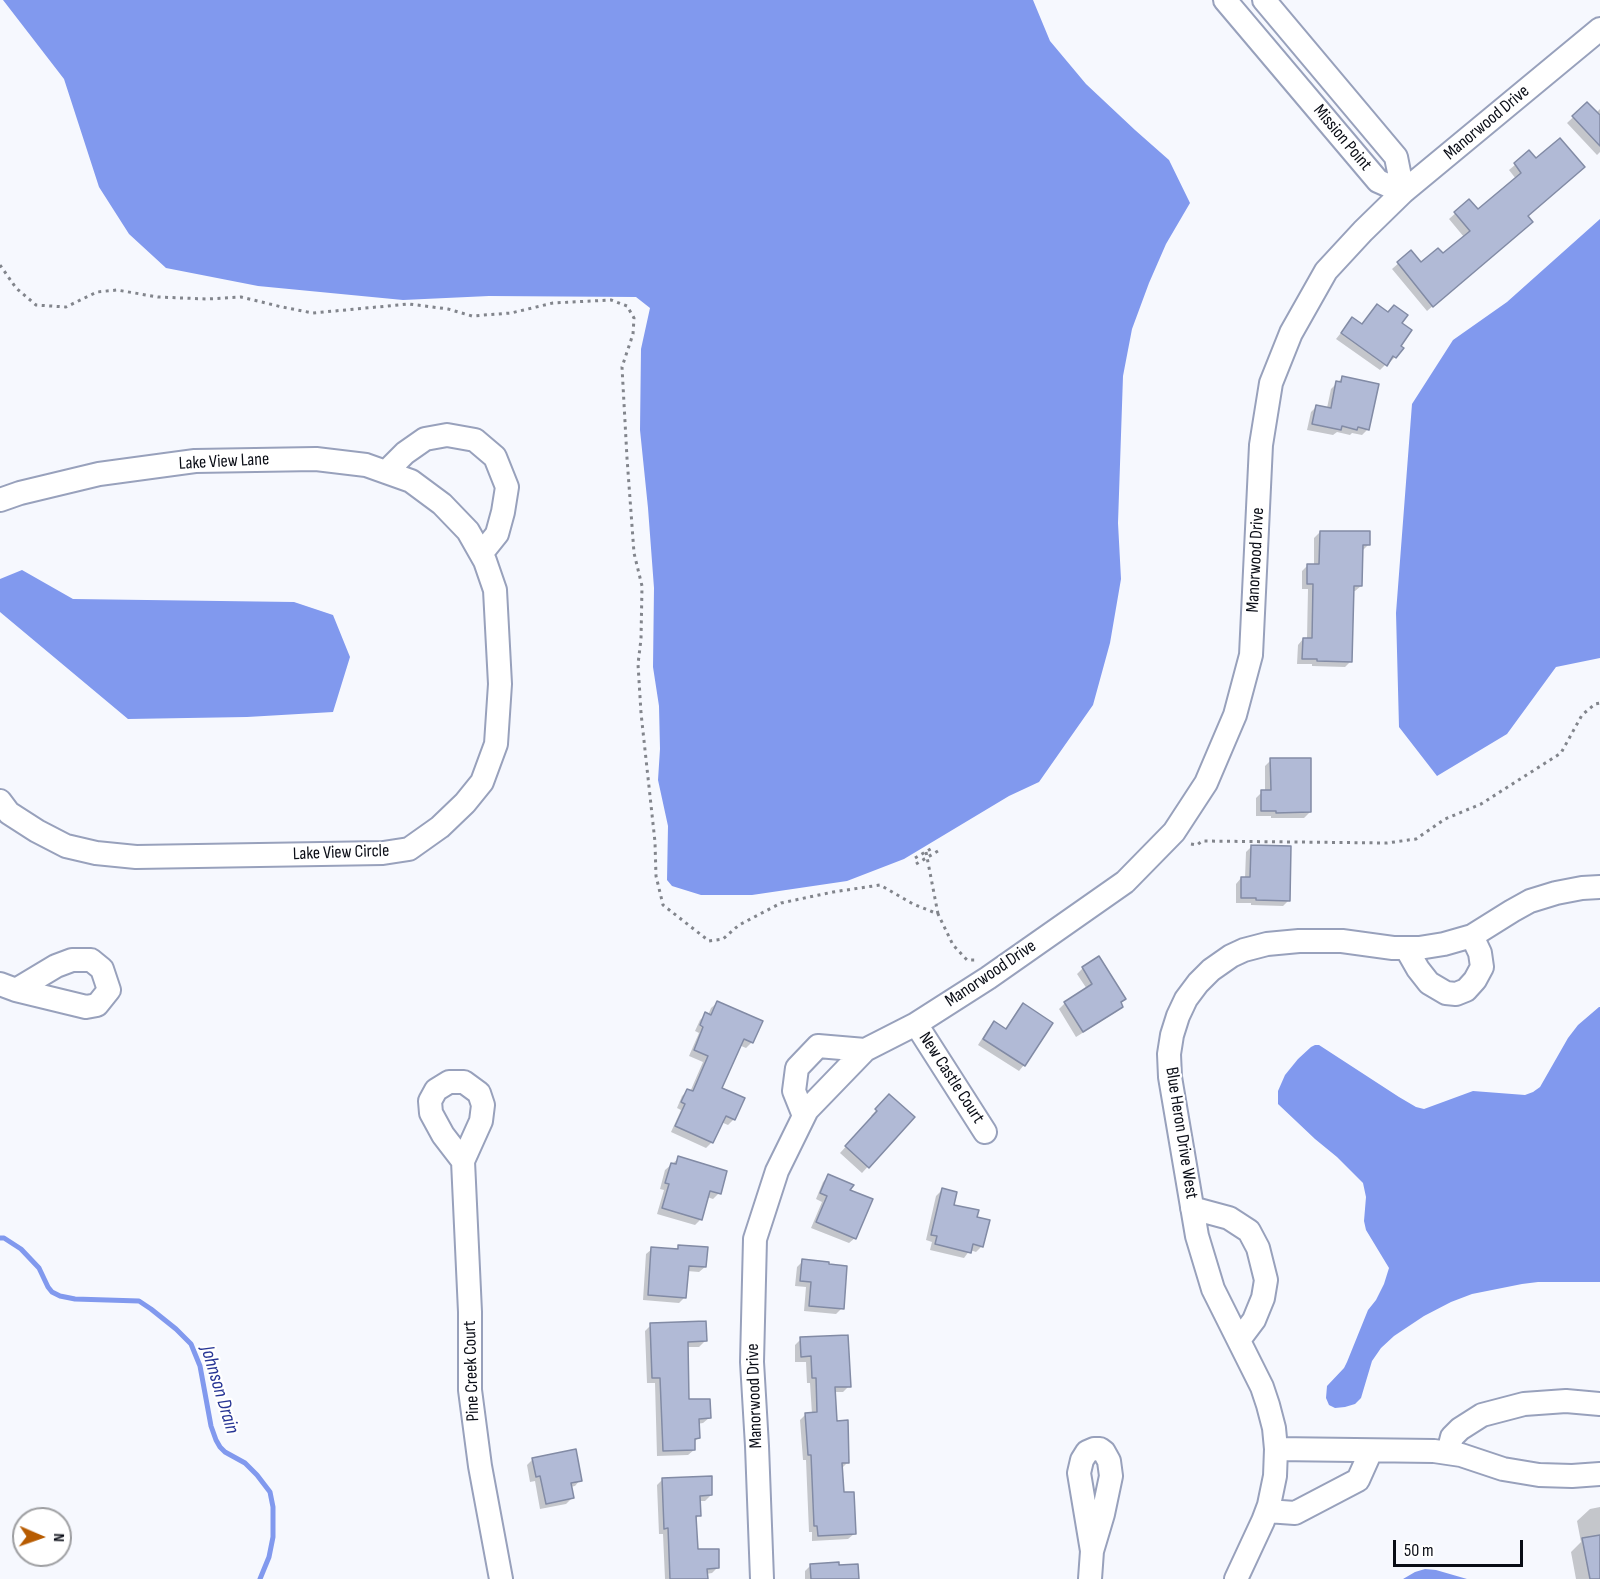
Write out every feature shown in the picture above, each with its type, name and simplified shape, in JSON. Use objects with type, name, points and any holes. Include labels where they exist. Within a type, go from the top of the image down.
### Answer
[{"type":"street","name":"Mission Point","points":[[1225,0],[1378,182],[1403,192]]},
{"type":"street","name":"Mission Point","points":[[1264,0],[1396,157],[1403,192]]},
{"type":"street","name":"Manorwood Drive","points":[[762,1579],[752,1362],[755,1239],[777,1171],[807,1110],[865,1050],[916,1024],[988,978],[1125,882],[1174,832],[1206,783],[1235,715],[1251,655],[1261,445],[1271,383],[1291,333],[1326,271],[1403,192],[1600,29]]},
{"type":"street","points":[[386,472],[405,453],[425,439],[447,435],[475,440],[495,457],[507,487],[497,534],[481,554]]},
{"type":"street","name":"Lake View Lane","points":[[0,500],[99,474],[195,460],[316,459],[366,465],[386,472],[411,481],[442,504]]},
{"type":"street","name":"Lake View Circle","points":[[3,812],[66,846],[96,853],[135,857],[383,853],[409,849],[440,827],[465,803],[482,782],[496,744],[500,684],[495,590],[481,554],[468,531],[442,504]]},
{"type":"street","name":"Blue Heron Drive West","points":[[1236,1579],[1266,1511],[1275,1476],[1276,1449],[1274,1428],[1262,1387],[1213,1289],[1197,1236],[1170,1077],[1169,1054],[1172,1035],[1186,999],[1211,970],[1244,950],[1267,944],[1299,941],[1342,941],[1394,948],[1419,948],[1444,944],[1473,936],[1530,902],[1556,893],[1600,887]]},
{"type":"street","points":[[1406,948],[1429,983],[1446,993],[1456,994],[1466,990],[1482,967],[1480,953],[1473,936]]},
{"type":"street","name":"New Castle Court","points":[[916,1024],[986,1132]]},
{"type":"street","points":[[804,1116],[794,1091],[797,1068],[818,1046],[865,1050]]},
{"type":"street","name":"Pine Creek Court","points":[[463,1161],[470,1312],[470,1390],[480,1466],[501,1579]]},
{"type":"street","points":[[1192,1208],[1229,1218],[1249,1231],[1258,1248],[1266,1280],[1263,1298],[1254,1320],[1239,1340]]},
{"type":"street","points":[[1448,1453],[1452,1437],[1482,1415],[1524,1404],[1566,1401],[1600,1404]]},
{"type":"street","points":[[1276,1449],[1434,1451],[1461,1455],[1503,1469],[1539,1475],[1600,1474]]},
{"type":"street","points":[[1266,1511],[1294,1513],[1358,1480],[1371,1450]]},
{"type":"street","points":[[1090,1579],[1092,1551]]},
{"type":"path","points":[[1174,832],[1191,844],[1197,845],[1202,841],[1387,843],[1416,840],[1445,819],[1481,804],[1561,753],[1582,715],[1594,704],[1600,703]]},
{"type":"path","points":[[915,858],[936,849],[916,864]]},
{"type":"path","points":[[926,852],[938,914],[953,945],[967,960],[978,960],[988,978]]},
{"type":"path","points":[[672,913],[709,941],[723,939],[739,925],[781,903],[880,885],[913,904],[938,914]]},
{"type":"water","points":[[3,0],[1033,0],[1050,41],[1086,84],[1169,160],[1190,203],[1166,244],[1132,329],[1123,376],[1118,523],[1121,579],[1110,643],[1093,705],[1039,782],[1009,796],[904,859],[847,881],[752,895],[701,895],[672,886],[667,880],[668,826],[658,780],[659,706],[653,667],[654,588],[640,430],[641,349],[650,308],[636,297],[489,296],[403,300],[258,286],[166,268],[129,234],[99,187],[64,79]]},
{"type":"water","points":[[1600,219],[1600,658],[1556,667],[1507,734],[1437,776],[1399,727],[1396,613],[1412,404],[1453,340],[1507,302]]},
{"type":"water","points":[[22,570],[73,599],[294,602],[333,615],[350,657],[333,712],[247,717],[128,719],[0,612],[0,579]]},
{"type":"water","points":[[1599,1007],[1600,1282],[1522,1284],[1472,1294],[1451,1302],[1424,1316],[1394,1336],[1381,1348],[1372,1361],[1361,1398],[1355,1404],[1335,1408],[1329,1405],[1326,1398],[1327,1386],[1344,1368],[1368,1310],[1384,1284],[1389,1268],[1366,1230],[1364,1221],[1366,1197],[1363,1183],[1278,1104],[1278,1091],[1285,1075],[1311,1047],[1319,1045],[1399,1097],[1424,1109],[1473,1091],[1525,1095],[1540,1087],[1568,1038],[1578,1025]]},
{"type":"water","points":[[1425,1569],[1436,1570],[1467,1579],[1403,1579]]},
{"type":"building","points":[[1587,102],[1600,115],[1600,146],[1572,116]]},
{"type":"building","points":[[1560,138],[1585,167],[1528,216],[1533,222],[1433,307],[1397,262],[1411,250],[1421,262],[1438,248],[1443,253],[1470,231],[1454,212],[1469,199],[1478,209],[1521,173],[1514,163],[1529,150],[1536,158]]},
{"type":"building","points":[[1377,304],[1388,312],[1394,305],[1408,315],[1402,323],[1412,330],[1401,346],[1404,348],[1396,358],[1393,356],[1387,366],[1341,333],[1352,317],[1362,324]]},
{"type":"building","points":[[1342,376],[1379,384],[1369,430],[1342,426],[1341,430],[1312,424],[1316,405],[1331,408],[1336,381],[1341,382]]},
{"type":"building","points":[[1320,531],[1370,531],[1370,545],[1363,545],[1362,586],[1354,586],[1352,662],[1302,659],[1303,638],[1312,638],[1313,584],[1307,584],[1307,564],[1319,564]]},
{"type":"building","points":[[1270,758],[1311,758],[1311,812],[1261,811],[1261,790],[1271,790]]},
{"type":"building","points":[[1251,845],[1291,846],[1290,901],[1241,898],[1241,877],[1250,877]]},
{"type":"building","points":[[1099,956],[1126,999],[1121,1002],[1123,1007],[1083,1032],[1064,1002],[1092,984],[1082,967]]},
{"type":"building","points":[[717,1001],[763,1021],[753,1043],[744,1039],[722,1088],[745,1098],[735,1120],[726,1116],[713,1143],[675,1126],[685,1104],[681,1102],[687,1089],[693,1091],[708,1056],[694,1050],[703,1027],[700,1025],[705,1012],[711,1015]]},
{"type":"building","points":[[1023,1003],[1053,1023],[1025,1066],[983,1039],[994,1021],[1006,1029]]},
{"type":"building","points":[[889,1094],[915,1117],[869,1168],[845,1146],[877,1111],[875,1109]]},
{"type":"building","points":[[678,1156],[727,1171],[721,1194],[710,1191],[702,1220],[662,1208],[669,1184],[665,1183],[671,1163],[676,1164]]},
{"type":"building","points":[[828,1174],[854,1185],[850,1190],[873,1199],[856,1239],[816,1222],[827,1196],[820,1193]]},
{"type":"building","points":[[942,1188],[957,1192],[954,1205],[979,1210],[977,1217],[990,1220],[983,1247],[973,1244],[971,1253],[935,1244],[937,1236],[931,1235]]},
{"type":"building","points":[[678,1245],[708,1247],[706,1267],[689,1266],[686,1298],[648,1295],[651,1247],[678,1249]]},
{"type":"building","points":[[802,1259],[847,1266],[844,1309],[809,1306],[811,1282],[800,1281]]},
{"type":"building","points":[[706,1321],[707,1341],[688,1342],[689,1399],[710,1399],[711,1418],[699,1419],[700,1438],[695,1439],[695,1450],[663,1451],[660,1378],[652,1378],[650,1323]]},
{"type":"building","points":[[848,1335],[851,1387],[835,1387],[837,1421],[848,1420],[849,1463],[842,1463],[844,1492],[854,1492],[856,1534],[818,1536],[817,1526],[814,1526],[811,1455],[808,1455],[805,1413],[817,1412],[816,1378],[812,1378],[811,1356],[801,1357],[800,1337]]},
{"type":"building","points":[[576,1449],[582,1481],[571,1483],[574,1498],[546,1504],[540,1476],[536,1477],[532,1458]]},
{"type":"building","points":[[712,1476],[712,1495],[700,1496],[701,1516],[696,1516],[698,1549],[719,1549],[719,1568],[707,1569],[708,1579],[670,1579],[668,1528],[664,1529],[662,1478]]},
{"type":"building","points":[[1600,1535],[1600,1579],[1590,1579],[1582,1538]]},
{"type":"building","points":[[839,1562],[839,1565],[858,1564],[859,1579],[811,1579],[810,1564]]},
{"type":"waterway","name":"Johnson Drain","points":[[0,1238],[4,1238],[21,1249],[39,1268],[52,1292],[75,1299],[139,1301],[176,1329],[191,1344],[200,1366],[211,1426],[216,1440],[225,1452],[245,1463],[270,1492],[273,1507],[273,1537],[269,1557],[260,1579]]}]
